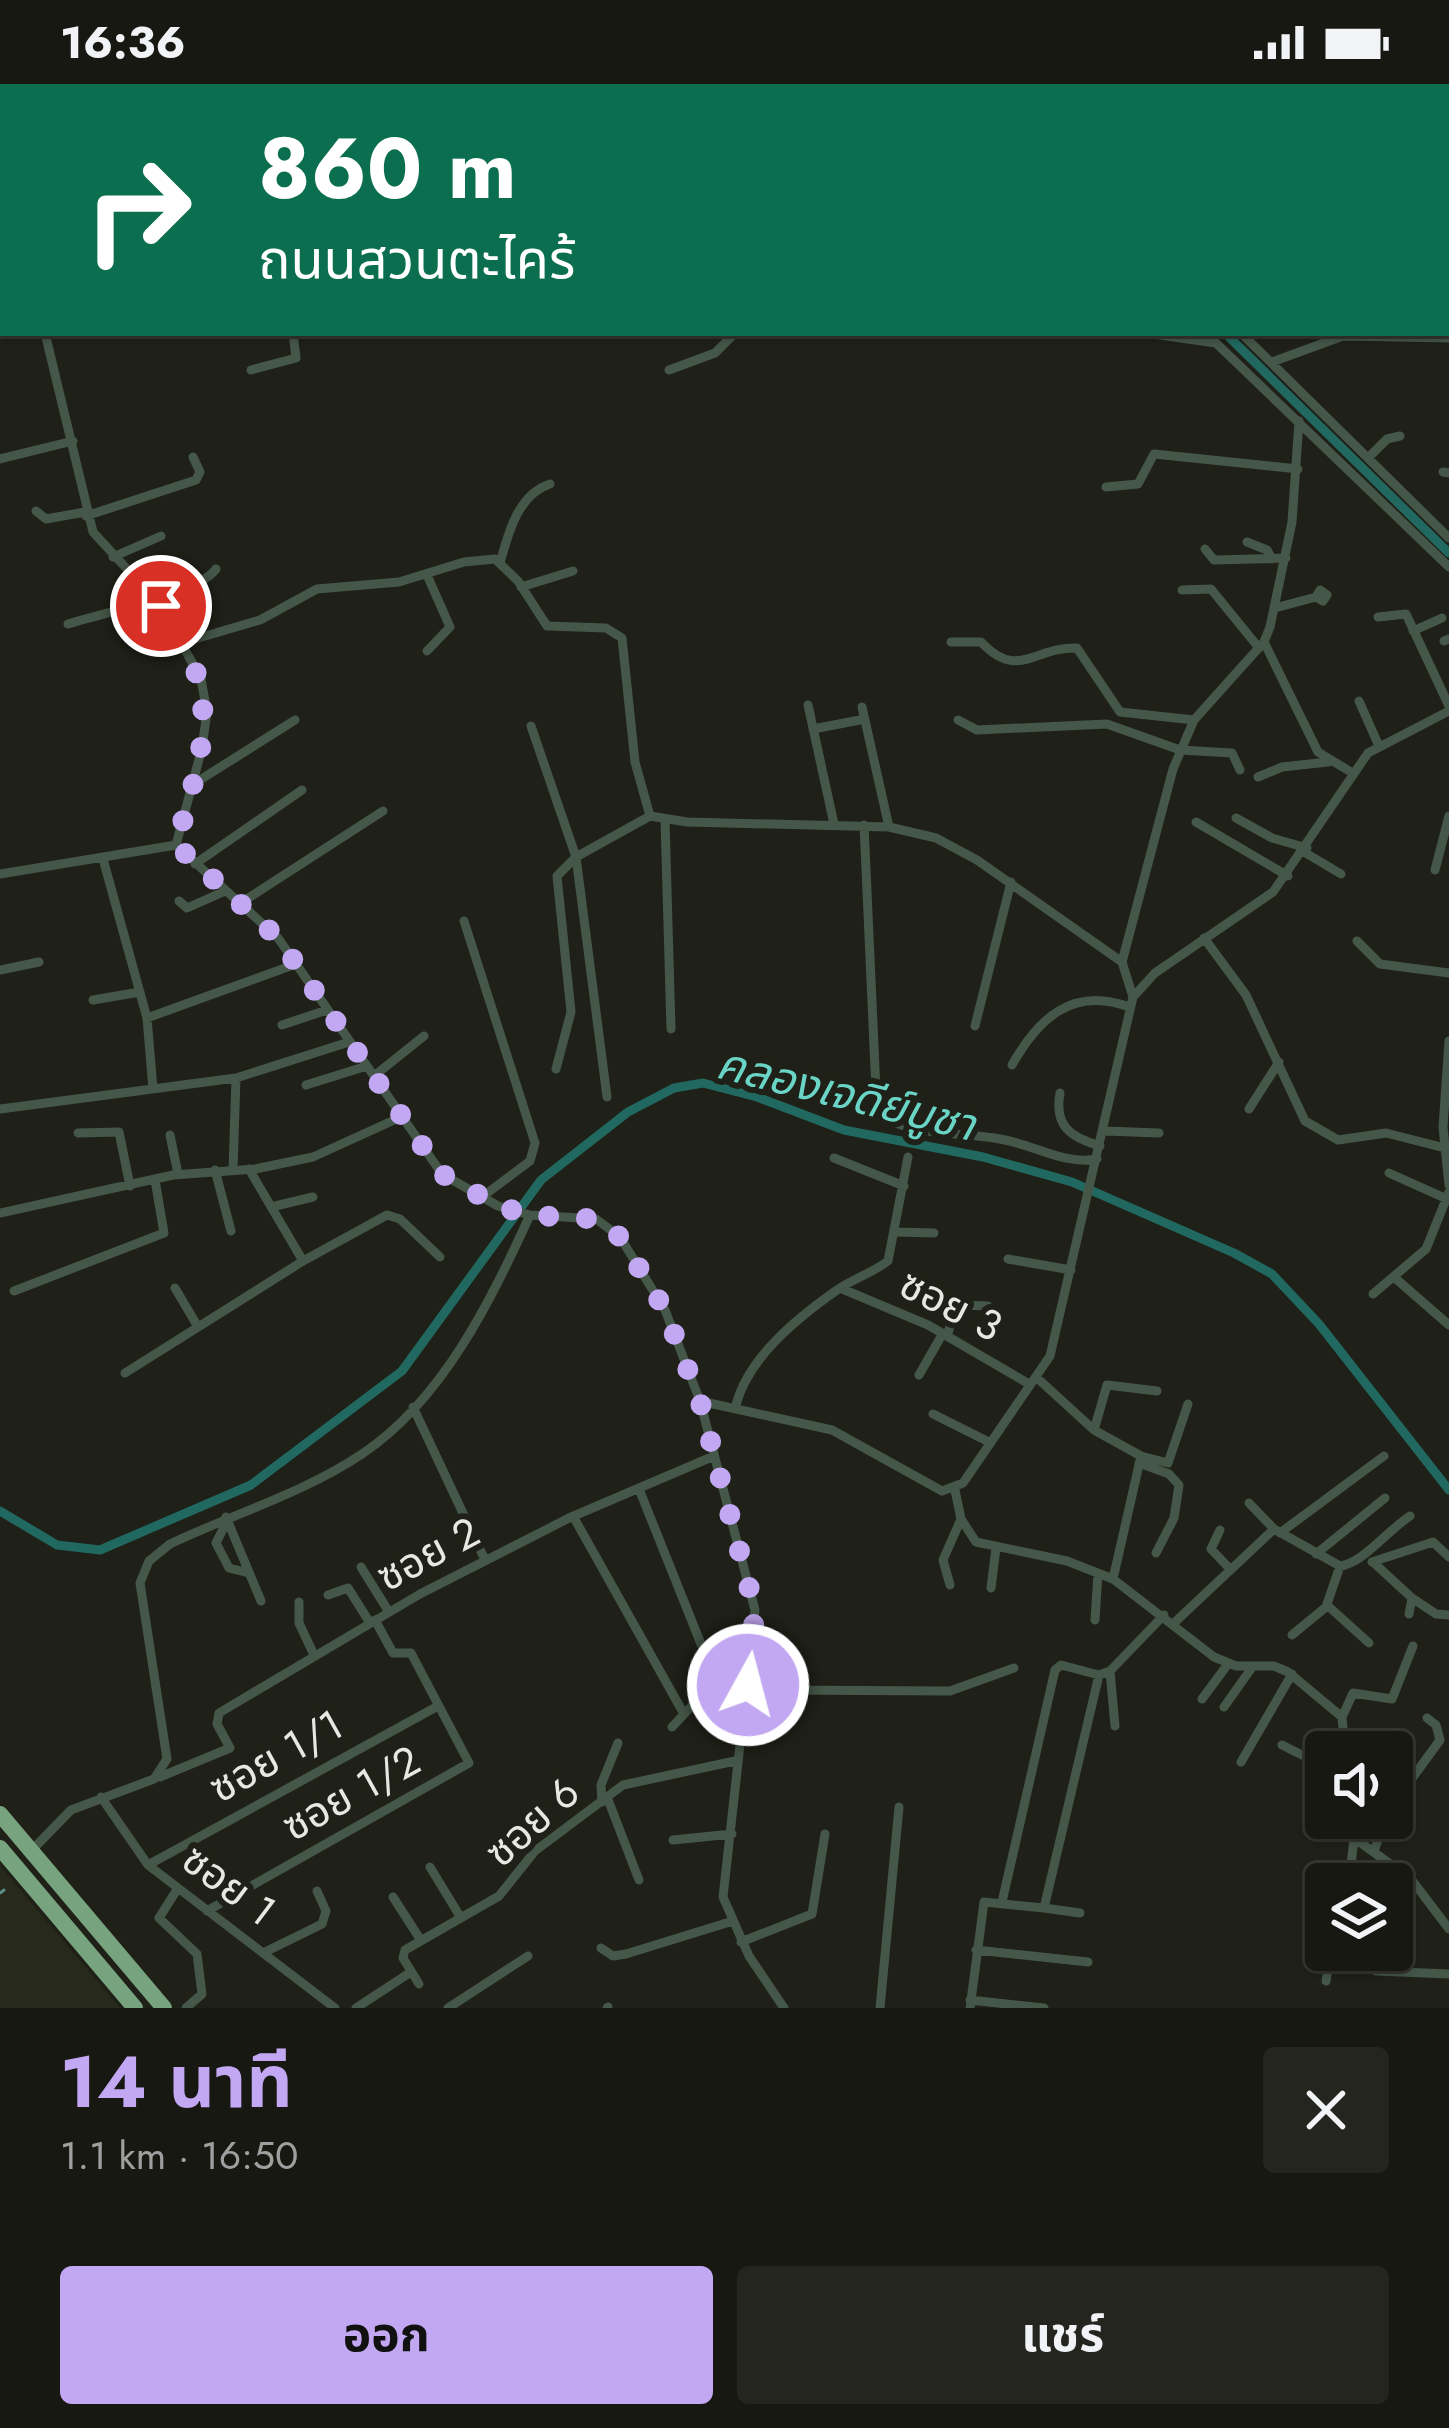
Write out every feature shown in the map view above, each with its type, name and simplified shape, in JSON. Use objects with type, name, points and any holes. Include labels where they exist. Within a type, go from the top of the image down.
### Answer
[{"type":"highway","points":[[0,1814],[164,2008]]},
{"type":"highway","points":[[0,1848],[135,2008]]},
{"type":"street","points":[[46,336],[86,514],[113,557],[154,599],[185,642],[201,679],[207,712],[176,845]]},
{"type":"street","points":[[251,370],[296,358],[293,336]]},
{"type":"street","points":[[669,370],[715,353],[732,336]]},
{"type":"street","points":[[1167,336],[1236,341],[1272,362],[1449,538]]},
{"type":"street","points":[[1209,336],[1216,343]]},
{"type":"street","points":[[1272,362],[1343,336],[1449,338]]},
{"type":"street","points":[[1236,341],[1299,421],[1449,567]]},
{"type":"street","points":[[1299,421],[1298,470],[1275,608],[1262,645],[1194,720],[1180,750],[1122,962],[1131,1002],[1050,1356],[955,1490],[961,1519],[976,1542],[1067,1561],[1113,1579],[1228,1664],[1292,1675],[1342,1717]]},
{"type":"street","points":[[1368,458],[1380,444],[1400,436]]},
{"type":"street","points":[[0,459],[73,441]]},
{"type":"street","points":[[1106,487],[1138,484],[1154,454],[1298,470]]},
{"type":"street","points":[[36,511],[46,519],[86,514],[196,480],[200,472],[194,457]]},
{"type":"street","points":[[500,563],[517,515],[537,489],[550,484]]},
{"type":"street","points":[[113,557],[161,536]]},
{"type":"street","points":[[1247,542],[1267,550],[1272,559]]},
{"type":"street","points":[[1205,549],[1214,560],[1286,558]]},
{"type":"street","points":[[185,642],[260,620],[317,589],[428,574],[482,558],[500,563],[547,626],[606,628],[622,638],[635,762],[650,816]]},
{"type":"street","points":[[68,624],[138,609],[203,581],[216,569]]},
{"type":"street","points":[[521,586],[573,571]]},
{"type":"street","points":[[427,651],[450,627],[428,574]]},
{"type":"street","points":[[1182,590],[1211,589],[1262,645],[1310,739],[1329,762],[1351,772]]},
{"type":"street","points":[[1275,608],[1316,597]]},
{"type":"street","points":[[1012,1065],[1041,1021],[1059,1009],[1102,1000],[1131,1002],[1204,938],[1288,876],[1351,772],[1379,746],[1449,708],[1402,611],[1378,616]]},
{"type":"street","points":[[1413,631],[1442,618]]},
{"type":"street","points":[[951,642],[981,642],[993,657],[1006,662],[1077,648],[1120,712],[1194,720]]},
{"type":"street","points":[[1359,701],[1379,746]]},
{"type":"street","points":[[808,706],[834,824]]},
{"type":"street","points":[[813,729],[864,713],[889,827]]},
{"type":"street","points":[[192,785],[295,720]]},
{"type":"street","points":[[958,720],[977,730],[1107,724],[1180,750],[1232,753],[1240,770]]},
{"type":"street","points":[[532,726],[576,856],[607,1097]]},
{"type":"street","points":[[1258,777],[1271,769],[1329,762]]},
{"type":"street","points":[[195,864],[302,790]]},
{"type":"street","points":[[238,904],[383,812]]},
{"type":"street","points":[[556,1070],[571,1012],[557,876],[576,856],[650,816],[864,825],[936,838],[1011,881],[1122,962]]},
{"type":"street","points":[[1435,870],[1449,816]]},
{"type":"street","points":[[1236,818],[1305,850],[1341,874]]},
{"type":"street","points":[[665,820],[671,1029]]},
{"type":"street","points":[[1196,822],[1288,876]]},
{"type":"street","points":[[864,825],[877,1113],[905,1125],[1002,1139],[1072,1160],[1097,1160]]},
{"type":"street","points":[[0,874],[176,845]]},
{"type":"street","points":[[176,845],[278,938],[442,1174],[498,1206],[525,1214],[596,1219],[620,1237],[665,1310],[700,1401],[755,1610],[753,1658],[735,1761],[732,1834],[722,1876],[742,1942],[784,2008]]},
{"type":"street","points":[[103,859],[147,1018],[153,1089]]},
{"type":"street","points":[[974,1026],[1011,881]]},
{"type":"street","points":[[179,901],[187,908],[223,892]]},
{"type":"street","points":[[464,920],[535,1144],[530,1161],[482,1198]]},
{"type":"street","points":[[1204,938],[1246,995],[1305,1121],[1338,1140],[1386,1133],[1446,1150]]},
{"type":"street","points":[[1357,941],[1380,964],[1449,973]]},
{"type":"street","points":[[563,946],[588,946]]},
{"type":"street","points":[[0,970],[39,962]]},
{"type":"street","points":[[147,1018],[296,964]]},
{"type":"street","points":[[93,1000],[140,992]]},
{"type":"street","points":[[282,1025],[327,1010]]},
{"type":"street","points":[[306,1085],[370,1071],[424,1036]]},
{"type":"street","points":[[1373,1294],[1426,1249],[1445,1226],[1449,1041]]},
{"type":"street","points":[[0,1108],[236,1078],[349,1042]]},
{"type":"street","points":[[1249,1109],[1279,1062]]},
{"type":"street","points":[[233,1170],[236,1078]]},
{"type":"street","points":[[1060,1093],[1057,1111],[1062,1125],[1079,1140],[1100,1146]]},
{"type":"street","points":[[0,1213],[178,1174],[249,1169],[313,1157],[403,1116]]},
{"type":"street","points":[[1105,1131],[1159,1133]]},
{"type":"street","points":[[78,1133],[119,1132],[130,1186]]},
{"type":"street","points":[[170,1135],[178,1174]]},
{"type":"street","points":[[1327,1154],[1338,1140]]},
{"type":"street","name":"ซอย 3","points":[[736,1405],[742,1382],[758,1360],[840,1288],[888,1262],[908,1157]]},
{"type":"street","points":[[834,1158],[904,1186]]},
{"type":"street","points":[[249,1169],[303,1261]]},
{"type":"street","points":[[215,1171],[231,1232]]},
{"type":"street","points":[[1389,1173],[1449,1192]]},
{"type":"street","points":[[14,1291],[164,1233],[155,1180]]},
{"type":"street","points":[[271,1207],[314,1196]]},
{"type":"street","points":[[31,1851],[71,1810],[154,1779],[166,1759],[166,1728],[140,1583],[158,1551],[350,1462],[413,1407],[469,1333],[525,1214]]},
{"type":"street","points":[[124,1373],[303,1261],[387,1215],[400,1219],[440,1258]]},
{"type":"street","points":[[896,1232],[934,1233]]},
{"type":"street","points":[[1008,1258],[1070,1270]]},
{"type":"street","points":[[1395,1278],[1449,1325]]},
{"type":"street","points":[[175,1288],[198,1327]]},
{"type":"street","name":"ซอย 3","points":[[840,1288],[945,1334],[1033,1380],[1094,1430],[1169,1474],[1179,1485],[1174,1518],[1156,1553]]},
{"type":"street","points":[[919,1375],[957,1305],[988,1306]]},
{"type":"street","points":[[1094,1430],[1107,1385],[1157,1390]]},
{"type":"street","points":[[700,1401],[736,1405],[832,1430],[941,1491],[955,1490]]},
{"type":"street","points":[[1113,1579],[1140,1459],[1168,1463],[1188,1404]]},
{"type":"street","points":[[413,1407],[485,1560]]},
{"type":"street","points":[[933,1414],[989,1442]]},
{"type":"street","name":"ซอย 2","points":[[154,1779],[230,1748],[217,1724],[219,1713],[372,1621],[573,1516],[714,1456]]},
{"type":"street","points":[[1174,1622],[1277,1531],[1384,1456]]},
{"type":"street","points":[[639,1489],[715,1679]]},
{"type":"street","points":[[1316,1554],[1385,1498]]},
{"type":"street","points":[[1249,1503],[1277,1531],[1340,1566],[1433,1542],[1449,1557]]},
{"type":"street","points":[[573,1516],[684,1714]]},
{"type":"street","points":[[1368,1559],[1383,1533],[1410,1516]]},
{"type":"street","points":[[216,1544],[227,1519]]},
{"type":"street","points":[[227,1519],[261,1600]]},
{"type":"street","points":[[950,1585],[943,1560],[961,1519]]},
{"type":"street","points":[[1220,1530],[1211,1549],[1231,1569]]},
{"type":"street","points":[[197,1531],[216,1544],[229,1568],[249,1573]]},
{"type":"street","points":[[991,1588],[996,1548]]},
{"type":"street","points":[[1368,1559],[1412,1598],[1436,1614],[1449,1615]]},
{"type":"street","points":[[1292,1635],[1327,1605],[1340,1566]]},
{"type":"street","points":[[361,1567],[389,1612]]},
{"type":"street","points":[[1095,1620],[1098,1574]]},
{"type":"street","points":[[328,1595],[348,1588],[393,1653],[411,1653],[438,1706]]},
{"type":"street","points":[[1409,1614],[1412,1598]]},
{"type":"street","points":[[299,1602],[298,1623],[314,1655]]},
{"type":"street","points":[[1327,1605],[1369,1643]]},
{"type":"street","points":[[1044,1908],[1105,1673],[1164,1615]]},
{"type":"street","points":[[1343,1731],[1342,1717],[1353,1693],[1393,1699],[1413,1646]]},
{"type":"street","points":[[672,1726],[732,1663],[753,1658]]},
{"type":"street","points":[[1202,1699],[1228,1664]]},
{"type":"street","points":[[1002,1902],[1054,1670],[1061,1665],[1105,1673]]},
{"type":"street","points":[[1224,1707],[1253,1666]]},
{"type":"street","points":[[748,1685],[774,1690],[950,1690],[1014,1668]]},
{"type":"street","points":[[1105,1673],[1115,1726]]},
{"type":"street","points":[[1241,1762],[1292,1675]]},
{"type":"street","name":"ซอย 1/1","points":[[148,1865],[438,1706]]},
{"type":"street","name":"ซอย 1/2","points":[[208,1911],[466,1766],[468,1758],[438,1706]]},
{"type":"street","points":[[1413,1777],[1440,1740],[1439,1729],[1427,1718]]},
{"type":"street","points":[[618,1743],[601,1785],[639,1880]]},
{"type":"street","points":[[1282,1744],[1305,1756]]},
{"type":"street","name":"ซอย 6","points":[[420,1939],[499,1896],[535,1851],[638,1779],[735,1761]]},
{"type":"street","name":"ซอย 1","points":[[100,1798],[148,1865],[335,2008]]},
{"type":"street","points":[[880,2008],[899,1807]]},
{"type":"street","points":[[673,1840],[732,1834]]},
{"type":"street","points":[[742,1942],[814,1910],[825,1834]]},
{"type":"street","points":[[1356,1839],[1411,1880],[1447,1922]]},
{"type":"street","points":[[1374,1851],[1378,1839]]},
{"type":"street","points":[[430,1867],[460,1918]]},
{"type":"street","points":[[178,1888],[159,1918],[200,1961],[202,1994],[186,2008]]},
{"type":"street","points":[[263,1953],[322,1924],[326,1911],[317,1892]]},
{"type":"street","points":[[393,1897],[420,1939],[403,1953],[419,1984]]},
{"type":"street","points":[[1045,2008],[970,2004],[984,1902],[1080,1913]]},
{"type":"street","points":[[601,1948],[613,1956],[626,1954],[733,1921]]},
{"type":"street","points":[[976,1950],[1088,1962]]},
{"type":"street","points":[[448,2008],[528,1956]]},
{"type":"street","points":[[1326,1981],[1328,1971]]},
{"type":"street","points":[[1376,1971],[1449,1974]]},
{"type":"street","points":[[356,2008],[411,1972]]},
{"type":"shaded area","points":[[0,1866],[120,2008],[0,2008]]},
{"type":"waterway","points":[[1228,336],[1449,553]]},
{"type":"waterway","name":"คลองเจดีย์บูชา","points":[[0,1511],[57,1545],[100,1550],[251,1485],[402,1371],[541,1180],[628,1112],[674,1088],[703,1083],[757,1097],[844,1130],[983,1157],[1072,1182],[1234,1253],[1272,1274],[1319,1324],[1449,1490]]},
{"type":"waterway","points":[[0,1893],[4,1890]]},
{"type":"route","points":[[161,606],[193,655],[207,712],[176,845],[278,938],[442,1174],[498,1206],[530,1215],[596,1219],[620,1237],[665,1310],[700,1401],[755,1610],[757,1634],[748,1685]]}]
